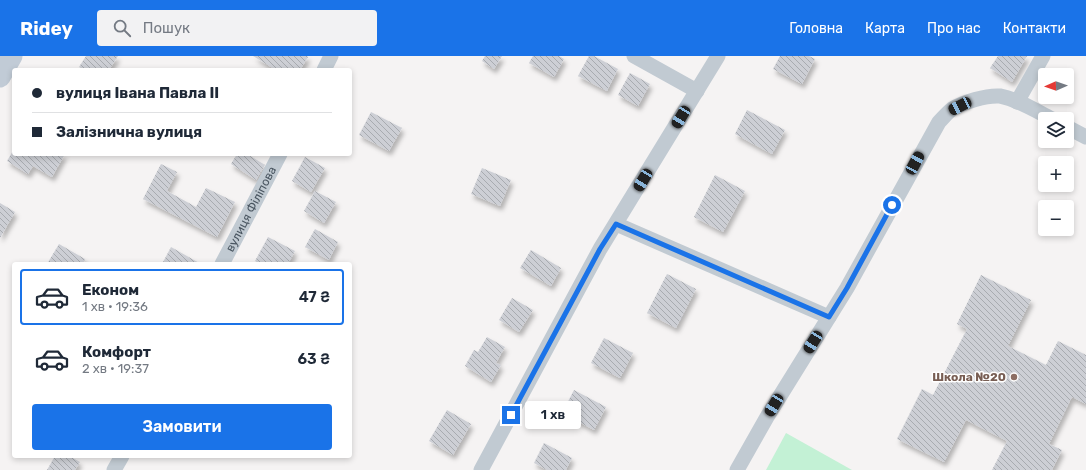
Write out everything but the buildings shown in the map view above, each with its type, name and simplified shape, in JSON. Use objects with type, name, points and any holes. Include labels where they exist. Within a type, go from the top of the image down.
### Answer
[{"type":"main road","points":[[0,77],[12,56]]},
{"type":"street","points":[[325,68],[331,56]]},
{"type":"street","points":[[634,56],[697,92]]},
{"type":"street","points":[[481,470],[600,249],[718,56]]},
{"type":"street","points":[[1017,102],[1043,56]]},
{"type":"street","points":[[737,470],[767,418],[847,288],[939,122],[952,110],[968,102],[981,98],[1000,96],[1038,112]]},
{"type":"street","points":[[1074,131],[1086,137]]},
{"type":"street","name":"вулиця Філіпова","points":[[223,262],[279,156]]},
{"type":"street","points":[[616,224],[829,317]]},
{"type":"street","points":[[114,470],[121,458]]},
{"type":"green space","points":[[786,433],[852,470],[766,470]]},
{"type":"place","name":"Школа №20","points":[[1014,377]]},
{"type":"route","points":[[511,415],[600,249],[616,224],[829,317],[847,288],[892,205]]}]
